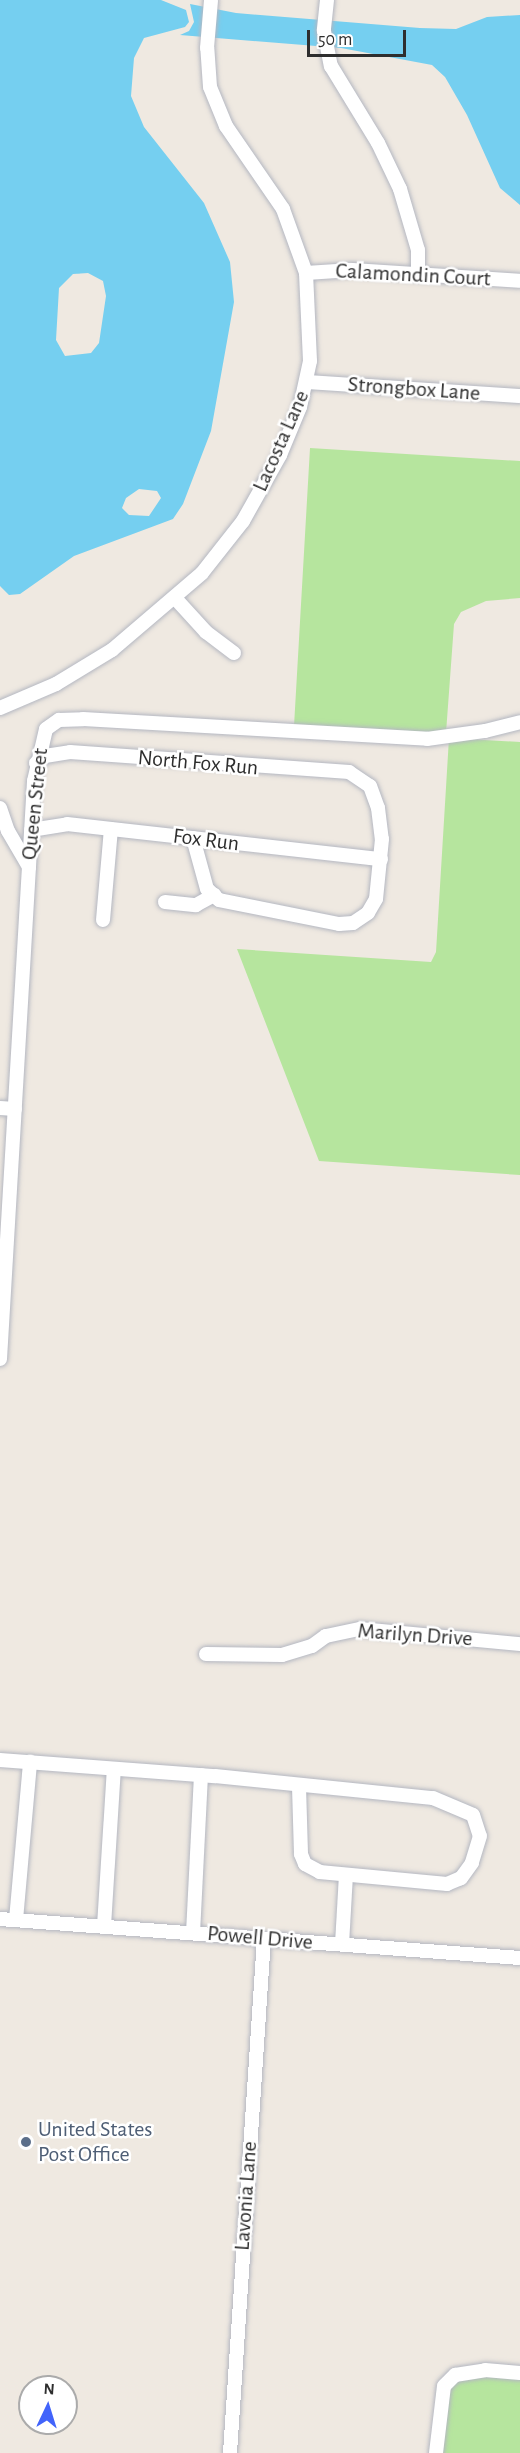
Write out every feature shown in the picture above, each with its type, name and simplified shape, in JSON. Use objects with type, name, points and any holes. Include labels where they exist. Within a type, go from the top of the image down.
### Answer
[{"type":"street","name":"Lacosta Lane","points":[[0,708],[56,684],[96,661],[175,598],[201,573],[243,521],[280,455],[308,382],[311,315],[306,273],[283,209],[226,126],[210,87],[207,48],[212,0]]},
{"type":"street","points":[[327,0],[324,31],[331,66],[378,143],[400,189],[418,250],[418,274]]},
{"type":"street","name":"Calamondin Court","points":[[306,273],[336,270],[520,281]]},
{"type":"street","name":"Strongbox Lane","points":[[308,382],[520,396]]},
{"type":"street","points":[[175,598],[206,632],[234,653]]},
{"type":"street","name":"Queen Street","points":[[0,1359],[4,1239],[15,1109],[31,830],[36,763],[46,729],[59,720],[427,739],[485,731],[520,722]]},
{"type":"street","name":"North Fox Run","points":[[36,763],[55,753],[70,752],[341,772],[362,778],[374,793],[378,808],[381,859]]},
{"type":"street","points":[[0,808],[8,831],[29,867]]},
{"type":"street","name":"Fox Run","points":[[31,830],[53,824],[381,859]]},
{"type":"street","points":[[103,920],[111,829]]},
{"type":"street","points":[[193,838],[207,889],[214,895],[240,905],[339,924],[353,923],[368,913],[376,899],[381,859]]},
{"type":"street","points":[[165,902],[196,905],[214,895]]},
{"type":"street","points":[[0,1108],[15,1109]]},
{"type":"street","name":"Marilyn Drive","points":[[207,1654],[282,1654],[312,1646],[326,1636],[360,1629],[520,1644]]},
{"type":"street","points":[[0,1760],[201,1775],[433,1798],[467,1810],[478,1825],[480,1836],[472,1863],[455,1881],[320,1872],[305,1863],[300,1842],[299,1785]]},
{"type":"street","points":[[16,1920],[30,1762]]},
{"type":"street","points":[[104,1926],[114,1769]]},
{"type":"street","points":[[193,1933],[201,1775]]},
{"type":"street","points":[[342,1944],[346,1875]]},
{"type":"street","name":"Powell Drive","points":[[0,1919],[520,1958]]},
{"type":"street","name":"Lavonia Lane","points":[[230,2453],[264,1939]]},
{"type":"street","points":[[436,2453],[444,2386],[455,2375],[485,2370],[520,2373]]},
{"type":"green space","points":[[310,448],[520,461],[520,598],[486,601],[461,612],[454,624],[446,733],[294,726]]},
{"type":"green space","points":[[449,738],[520,742],[520,1175],[319,1161],[237,949],[431,962],[436,952]]},
{"type":"green space","points":[[481,2375],[520,2377],[520,2453],[441,2453],[448,2392],[459,2380]]},
{"type":"water","points":[[0,0],[161,0],[186,10],[189,22],[185,27],[144,38],[134,58],[131,96],[144,127],[204,203],[230,262],[234,302],[211,431],[183,504],[173,519],[74,556],[20,594],[9,595],[0,586]],"holes":[[[88,273],[103,281],[106,296],[99,343],[91,353],[65,356],[56,340],[59,288],[73,274]],[[139,489],[157,491],[161,498],[149,516],[129,515],[122,508],[126,498]]]},
{"type":"water","points":[[190,4],[236,13],[420,28],[456,29],[487,17],[520,15],[520,205],[500,188],[467,115],[445,77],[432,65],[341,48],[180,35],[189,31],[194,22]]},
{"type":"place","name":"United States Post Office","points":[[26,2142]]}]
